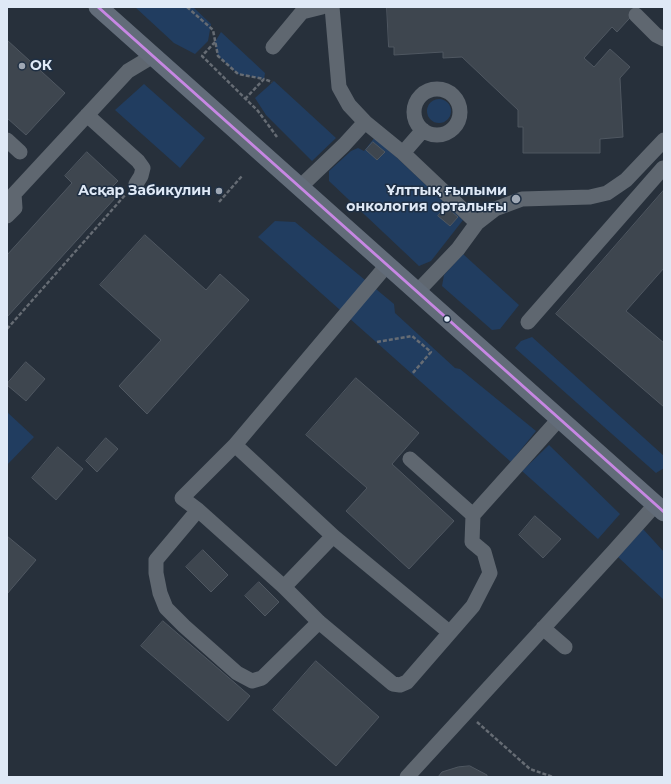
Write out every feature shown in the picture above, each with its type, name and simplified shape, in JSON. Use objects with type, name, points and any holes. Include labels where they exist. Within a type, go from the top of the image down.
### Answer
[{"type":"main road","points":[[98,7],[660,508]]},
{"type":"lane","points":[[273,47],[302,12],[322,7]]},
{"type":"lane","points":[[332,7],[339,87],[349,105],[366,122],[403,153],[477,223]]},
{"type":"lane","points":[[636,15],[656,35],[664,39]]},
{"type":"lane","points":[[7,216],[14,208],[11,191],[128,72],[153,56]]},
{"type":"lane","points":[[87,115],[138,161],[143,168],[141,176],[136,184]]},
{"type":"lane","points":[[300,187],[366,122]]},
{"type":"lane","points":[[403,153],[423,130]]},
{"type":"lane","points":[[7,140],[20,152]]},
{"type":"lane","points":[[417,292],[458,249],[477,223],[495,209],[522,199],[590,198],[607,193],[626,180],[664,140]]},
{"type":"lane","points":[[528,322],[662,168],[664,169]]},
{"type":"lane","points":[[387,265],[236,446],[182,498],[198,510],[284,587],[319,622],[392,684],[400,685],[407,682],[473,606],[490,573],[484,552],[472,542],[473,515],[559,419]]},
{"type":"lane","points":[[236,446],[333,536],[450,632]]},
{"type":"lane","points":[[410,459],[473,515]]},
{"type":"lane","points":[[407,777],[613,552],[660,508]]},
{"type":"lane","points":[[198,510],[156,560],[156,573],[160,593],[166,608],[202,643],[237,673],[252,681],[262,678],[319,622]]},
{"type":"lane","points":[[284,587],[333,536]]},
{"type":"lane","points":[[542,628],[565,647]]},
{"type":"path","points":[[187,7],[213,30],[218,56],[238,74],[272,82]]},
{"type":"path","points":[[215,42],[202,56],[258,111],[277,137]]},
{"type":"path","points":[[245,99],[264,80]]},
{"type":"path","points":[[219,202],[242,176]]},
{"type":"path","points":[[7,329],[136,184]]},
{"type":"path","points":[[377,342],[412,336],[431,352],[412,374]]},
{"type":"path","points":[[466,712],[530,769],[553,777]]},
{"type":"shaded area","points":[[135,7],[193,7],[211,24],[208,41],[195,54],[174,43]]},
{"type":"shaded area","points":[[221,32],[265,73],[264,79],[238,74],[218,56],[215,42]]},
{"type":"shaded area","points":[[274,81],[336,138],[312,161],[266,115],[255,98]]},
{"type":"shaded area","points":[[144,84],[205,138],[180,168],[115,110]]},
{"type":"shaded area","points":[[439,99],[447,103],[451,111],[447,119],[439,123],[431,119],[427,111],[431,103]]},
{"type":"shaded area","points":[[375,137],[463,220],[431,261],[419,266],[329,181],[329,171],[351,151],[358,148],[364,151]]},
{"type":"shaded area","points":[[275,221],[295,222],[394,304],[395,313],[455,368],[460,369],[536,431],[511,462],[258,237]]},
{"type":"shaded area","points":[[463,254],[519,305],[500,329],[492,330],[442,286],[444,275]]},
{"type":"shaded area","points":[[532,337],[664,456],[664,468],[656,473],[515,348],[521,341]]},
{"type":"shaded area","points":[[7,412],[34,437],[7,465]]},
{"type":"shaded area","points":[[549,445],[620,514],[598,539],[522,471]]},
{"type":"shaded area","points":[[643,529],[664,552],[664,600],[618,557]]},
{"type":"building","points":[[387,7],[636,7],[638,9],[617,32],[612,27],[584,58],[594,67],[610,49],[630,67],[620,78],[623,137],[600,139],[600,153],[523,153],[523,127],[518,127],[518,110],[462,57],[443,58],[443,52],[394,55],[394,47],[389,47]]},
{"type":"building","name":"ОК","points":[[7,40],[65,93],[26,135],[7,118]]},
{"type":"building","points":[[373,142],[385,152],[377,160],[366,150]]},
{"type":"building","points":[[87,152],[118,181],[110,189],[117,196],[7,317],[7,255],[72,183],[65,176]]},
{"type":"building","points":[[664,190],[664,268],[626,311],[664,343],[664,407],[556,314]]},
{"type":"building","points":[[446,207],[458,217],[450,226],[438,216]]},
{"type":"building","points":[[145,235],[206,290],[220,274],[249,300],[147,414],[119,386],[161,340],[100,285]]},
{"type":"building","points":[[26,362],[45,379],[26,401],[7,384]]},
{"type":"building","points":[[356,378],[419,433],[392,464],[454,521],[409,569],[346,511],[367,488],[306,435]]},
{"type":"building","points":[[106,438],[118,449],[97,472],[86,461]]},
{"type":"building","points":[[58,447],[83,469],[56,500],[32,478]]},
{"type":"building","points":[[535,516],[561,539],[543,558],[519,535]]},
{"type":"building","points":[[7,536],[36,560],[7,594]]},
{"type":"building","points":[[203,550],[228,575],[211,592],[186,567]]},
{"type":"building","points":[[259,582],[279,602],[265,616],[245,596]]},
{"type":"building","points":[[163,621],[250,696],[228,721],[141,646]]},
{"type":"building","points":[[316,661],[379,717],[336,766],[273,710]]},
{"type":"building","points":[[470,766],[487,775],[487,777],[438,777],[442,772],[458,767]]},
{"type":"transit line","points":[[98,7],[664,512]]},
{"type":"place","name":"ОК","points":[[22,66]]},
{"type":"place","name":"Асқар Забикулин","points":[[219,191]]},
{"type":"place","name":"Ұлттық ғылыми онкология орталығы","points":[[516,199]]}]
